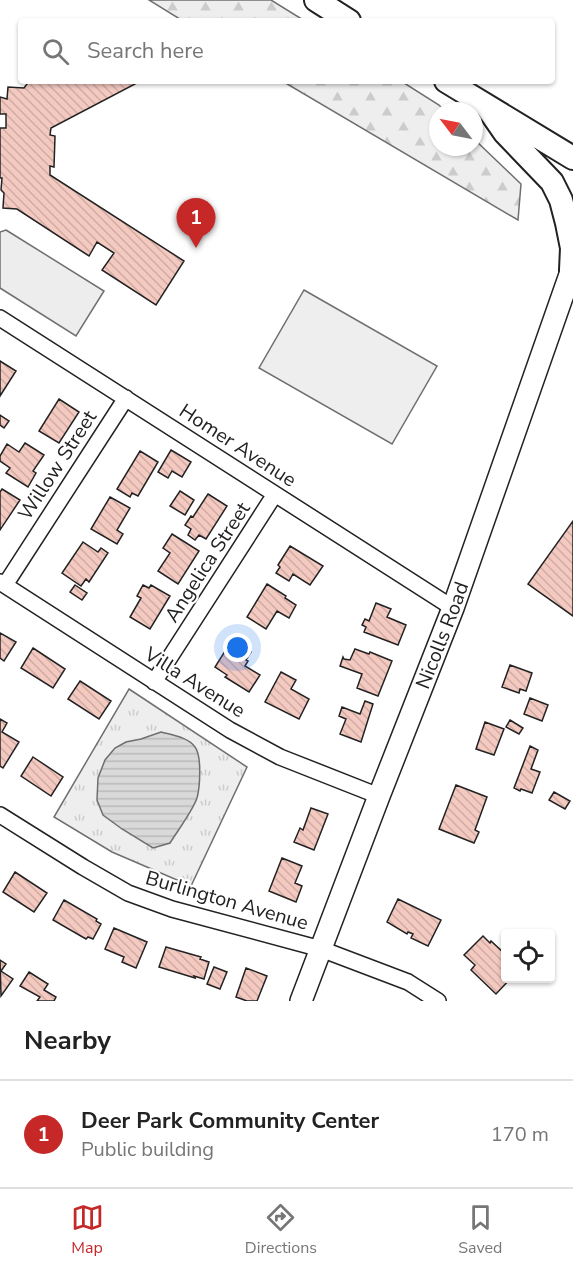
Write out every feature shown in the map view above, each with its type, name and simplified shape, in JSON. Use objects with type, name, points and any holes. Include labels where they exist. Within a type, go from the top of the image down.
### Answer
[{"type":"main road","points":[[316,0],[345,18]]},
{"type":"main road","points":[[451,84],[573,158]]},
{"type":"main road","points":[[488,107],[505,134],[552,182],[561,200],[567,223],[572,248],[572,268]]},
{"type":"street","name":"Nicolls Road","points":[[301,1001],[453,608],[572,268]]},
{"type":"street","name":"Homer Avenue","points":[[0,318],[453,608]]},
{"type":"street","name":"Willow Street","points":[[2,584],[126,398]]},
{"type":"street","name":"Angelica Street","points":[[154,682],[275,494]]},
{"type":"street","name":"Villa Avenue","points":[[2,584],[230,730],[280,757],[379,796]]},
{"type":"street","name":"Burlington Avenue","points":[[0,815],[128,893],[172,909],[321,949],[408,982],[438,1001]]},
{"type":"green space","points":[[149,0],[271,0],[300,18],[178,18]]},
{"type":"green space","points":[[287,84],[406,84],[434,102],[429,102],[429,156],[483,156],[483,148],[521,184],[518,220]]},
{"type":"green space","points":[[304,290],[437,366],[392,444],[259,368]]},
{"type":"green space","points":[[129,689],[247,767],[191,886],[112,852],[54,817]]},
{"type":"shaded area","points":[[6,230],[104,291],[76,336],[0,288],[0,232]]},
{"type":"shaded area","points":[[161,732],[175,735],[195,747],[199,757],[200,779],[195,803],[170,843],[153,848],[103,815],[97,800],[98,778],[105,760],[115,748],[126,742]]},
{"type":"building","points":[[27,84],[135,84],[51,128],[50,135],[55,136],[54,167],[50,166],[50,175],[184,261],[156,305],[102,270],[114,253],[97,242],[89,256],[17,209],[3,208],[4,193],[1,190],[2,178],[0,178],[0,128],[6,128],[6,114],[0,114],[0,97],[7,99],[8,87],[24,88]]},
{"type":"building","points":[[0,361],[16,371],[0,396]]},
{"type":"building","points":[[59,399],[79,412],[59,443],[39,431]]},
{"type":"building","points":[[0,415],[9,421],[4,428],[0,425]]},
{"type":"building","points":[[25,443],[44,455],[33,471],[36,473],[28,487],[6,473],[10,468],[0,461],[0,456],[7,444],[19,452]]},
{"type":"building","points":[[171,450],[191,462],[182,477],[172,471],[168,478],[158,472]]},
{"type":"building","points":[[140,451],[158,462],[138,496],[132,493],[130,497],[117,489]]},
{"type":"building","points":[[2,489],[20,500],[0,530],[0,492]]},
{"type":"building","points":[[180,491],[194,500],[185,515],[170,506]]},
{"type":"building","points":[[208,494],[227,506],[206,539],[199,535],[195,540],[188,535],[191,529],[185,525]]},
{"type":"building","points":[[110,497],[130,508],[117,530],[123,534],[117,544],[91,529]]},
{"type":"building","points":[[573,521],[573,616],[528,584]]},
{"type":"building","points":[[172,534],[199,551],[178,584],[158,571],[170,553],[163,548]]},
{"type":"building","points":[[83,542],[98,552],[101,548],[108,553],[89,582],[86,579],[81,586],[62,573]]},
{"type":"building","points":[[290,546],[323,566],[310,585],[293,574],[289,581],[276,573],[280,567],[278,565]]},
{"type":"building","points":[[267,584],[296,605],[289,618],[277,611],[266,629],[247,617]]},
{"type":"building","points":[[75,585],[87,593],[82,600],[70,592]]},
{"type":"building","points":[[143,585],[149,588],[151,585],[170,596],[150,629],[130,617],[141,598],[137,596]]},
{"type":"building","points":[[376,603],[391,609],[387,617],[406,625],[398,645],[364,632],[366,627],[362,625],[365,619],[369,621]]},
{"type":"building","points":[[0,633],[16,642],[4,661],[0,658]]},
{"type":"building","points":[[232,640],[251,652],[245,666],[260,675],[249,692],[225,677],[227,675],[215,667]]},
{"type":"building","points":[[33,648],[65,669],[53,688],[21,668]]},
{"type":"building","points":[[355,649],[392,661],[378,696],[357,688],[362,674],[340,666],[343,657],[350,660]]},
{"type":"building","points":[[510,665],[532,673],[526,691],[520,689],[519,693],[502,687]]},
{"type":"building","points":[[281,672],[296,680],[291,689],[309,699],[299,719],[265,702]]},
{"type":"building","points":[[80,681],[111,701],[99,719],[68,699]]},
{"type":"building","points":[[530,698],[548,705],[542,721],[524,714]]},
{"type":"building","points":[[365,701],[373,704],[361,742],[340,734],[346,719],[339,716],[342,707],[360,714]]},
{"type":"building","points":[[0,719],[7,723],[2,732],[19,742],[3,768],[0,766]]},
{"type":"building","points":[[510,720],[523,728],[519,734],[506,727]]},
{"type":"building","points":[[485,722],[504,729],[494,755],[476,749]]},
{"type":"building","points":[[530,746],[538,750],[531,769],[540,772],[532,793],[514,788]]},
{"type":"building","points":[[33,757],[63,777],[51,796],[21,776]]},
{"type":"building","points":[[456,785],[487,797],[475,830],[479,832],[474,843],[439,829]]},
{"type":"building","points":[[554,792],[570,801],[565,809],[549,800]]},
{"type":"building","points":[[311,808],[328,814],[314,850],[294,842],[300,828],[303,830]]},
{"type":"building","points":[[282,858],[302,866],[295,883],[302,886],[296,902],[269,891]]},
{"type":"building","points":[[15,872],[47,893],[34,912],[3,892]]},
{"type":"building","points":[[398,899],[441,920],[428,946],[411,938],[413,934],[408,932],[407,934],[387,922]]},
{"type":"building","points":[[64,900],[97,919],[96,921],[101,924],[93,939],[88,937],[86,939],[53,920]]},
{"type":"building","points":[[114,928],[147,942],[136,968],[122,962],[124,957],[105,949]]},
{"type":"building","points":[[483,936],[490,943],[491,941],[501,950],[501,983],[506,983],[496,994],[471,970],[475,965],[464,955]]},
{"type":"building","points":[[166,947],[201,957],[200,959],[209,962],[204,979],[159,967]]},
{"type":"building","points":[[0,960],[6,964],[1,971],[13,979],[1,996]]},
{"type":"building","points":[[214,967],[227,972],[220,989],[207,984]]},
{"type":"building","points":[[246,968],[267,976],[257,1001],[247,1001],[236,997]]},
{"type":"building","points":[[29,972],[48,984],[44,990],[56,997],[54,1001],[37,1001],[40,997],[20,986]]},
{"type":"place","name":"Deer Park Community Center","points":[[196,248]]}]
